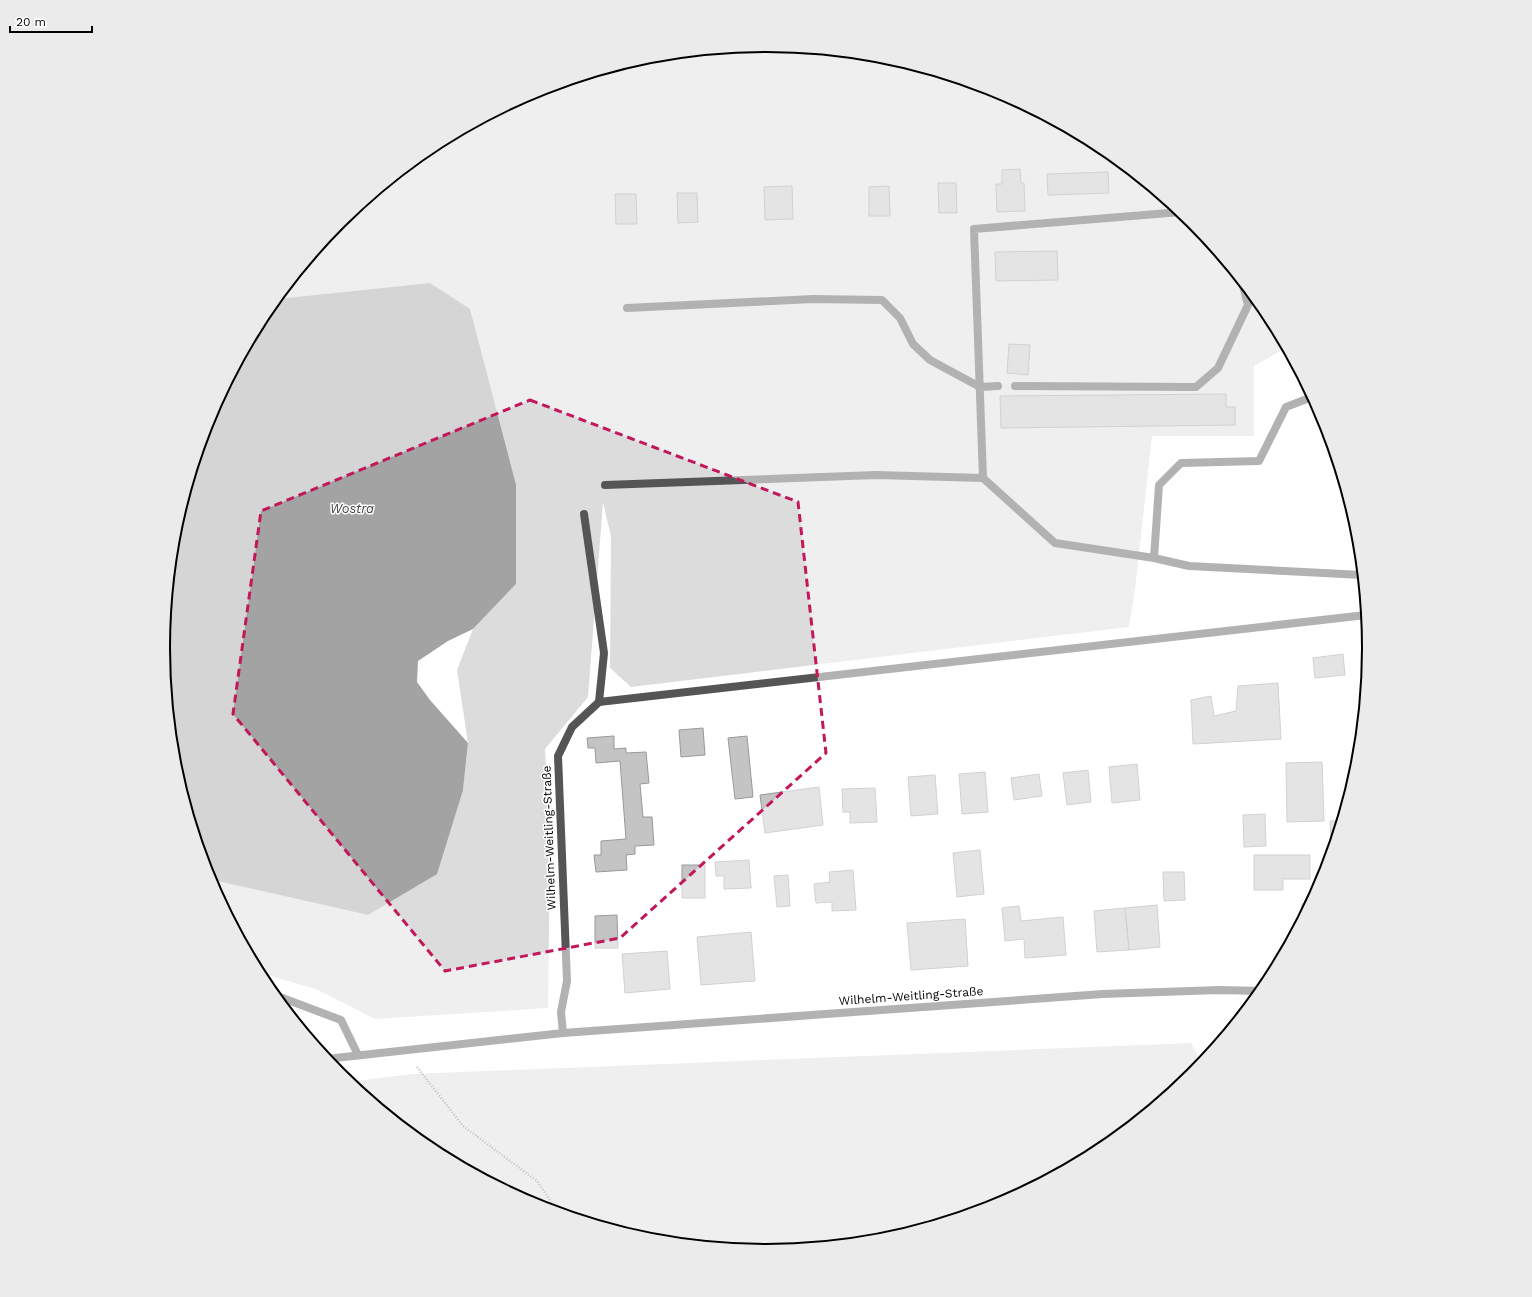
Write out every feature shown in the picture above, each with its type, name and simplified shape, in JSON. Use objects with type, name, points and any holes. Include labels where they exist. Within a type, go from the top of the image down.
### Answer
[{"type":"street","points":[[983,478],[974,229],[1173,213]]},
{"type":"street","points":[[1015,386],[1196,387],[1218,368],[1248,305],[1245,293]]},
{"type":"street","points":[[627,308],[813,299],[882,300],[900,318],[913,344],[930,360],[980,387],[998,386]]},
{"type":"street","points":[[1154,558],[1159,485],[1181,464],[1259,462],[1286,406],[1307,399]]},
{"type":"street","points":[[605,485],[876,475],[983,478],[1055,543],[1154,558],[1189,566],[1357,575]]},
{"type":"street","points":[[584,514],[604,653],[599,702],[1361,616]]},
{"type":"street","name":"Wilhelm-Weitling-Straße","points":[[563,1033],[561,1012],[567,981],[558,756],[572,727],[599,702]]},
{"type":"street","name":"Wilhelm-Weitling-Straße","points":[[333,1058],[563,1033],[1103,994],[1219,990],[1254,991]]},
{"type":"street","points":[[283,998],[341,1020],[358,1055]]},
{"type":"path","points":[[404,1051],[462,1126],[537,1181],[554,1206]]},
{"type":"highlighted area","points":[[530,400],[798,502],[826,753],[620,938],[445,971],[233,714],[261,511]]},
{"type":"shaded area","points":[[727,53],[805,53],[882,63],[920,72],[994,97],[1064,132],[1129,175],[1188,227],[1239,285],[1283,350],[1254,366],[1254,436],[1152,436],[1135,590],[1129,627],[631,687],[610,668],[611,537],[603,502],[588,697],[545,749],[550,844],[548,1008],[375,1019],[318,990],[267,975],[249,947],[217,881],[368,915],[463,790],[468,743],[457,670],[473,629],[516,584],[430,283],[283,298],[318,255],[344,227],[403,175],[468,132],[538,97],[612,72],[650,63]]},
{"type":"shaded area","points":[[1191,1043],[1199,1058],[1159,1097],[1129,1122],[1064,1165],[994,1200],[920,1225],[882,1234],[805,1244],[766,1245],[727,1244],[650,1234],[612,1225],[574,1213],[538,1200],[502,1183],[468,1165],[403,1122],[356,1081],[412,1074]]},
{"type":"water","name":"Wostra","points":[[430,283],[470,309],[516,485],[516,584],[473,629],[448,641],[418,661],[417,682],[430,700],[468,743],[463,790],[437,874],[368,915],[217,881],[201,840],[190,803],[181,765],[175,726],[171,688],[171,609],[181,532],[190,494],[201,457],[215,420],[231,385],[249,350],[283,298]]},
{"type":"building","points":[[1020,169],[1021,183],[1024,183],[1025,211],[997,212],[996,184],[1002,184],[1002,170]]},
{"type":"building","points":[[1108,172],[1109,193],[1048,195],[1047,174]]},
{"type":"building","points":[[938,183],[956,183],[957,213],[939,213]]},
{"type":"building","points":[[792,186],[793,219],[765,220],[764,187]]},
{"type":"building","points":[[889,186],[890,216],[869,216],[869,187]]},
{"type":"building","points":[[677,193],[697,193],[698,222],[678,223]]},
{"type":"building","points":[[615,194],[636,194],[637,224],[616,224]]},
{"type":"building","points":[[1057,251],[1058,280],[996,281],[995,252]]},
{"type":"building","points":[[1009,344],[1030,345],[1028,375],[1007,373]]},
{"type":"building","points":[[1226,394],[1226,407],[1235,407],[1235,425],[1001,428],[1000,396]]},
{"type":"building","points":[[1343,654],[1345,675],[1315,678],[1313,658]]},
{"type":"building","points":[[1278,683],[1281,739],[1193,744],[1191,700],[1211,696],[1214,716],[1236,711],[1238,686]]},
{"type":"building","points":[[703,728],[705,755],[681,757],[679,730]]},
{"type":"building","points":[[614,736],[614,749],[626,748],[626,753],[646,752],[649,783],[640,784],[643,817],[652,817],[654,845],[635,846],[635,854],[626,855],[627,870],[596,872],[594,855],[601,855],[601,841],[626,839],[620,761],[596,763],[595,748],[588,748],[587,738]]},
{"type":"building","points":[[747,736],[753,797],[735,799],[728,738]]},
{"type":"building","points":[[1322,762],[1324,821],[1287,822],[1286,763]]},
{"type":"building","points":[[1137,764],[1140,800],[1112,803],[1109,767]]},
{"type":"building","points":[[1088,770],[1091,802],[1067,805],[1063,773]]},
{"type":"building","points":[[985,772],[988,812],[962,814],[959,774]]},
{"type":"building","points":[[1039,774],[1042,796],[1014,800],[1011,778]]},
{"type":"building","points":[[935,775],[938,814],[911,816],[908,777]]},
{"type":"building","points":[[819,787],[823,825],[765,833],[760,795]]},
{"type":"building","points":[[875,788],[877,822],[850,823],[850,812],[843,812],[842,789]]},
{"type":"building","points":[[1265,814],[1266,846],[1244,847],[1243,815]]},
{"type":"building","points":[[1330,821],[1337,821],[1331,840]]},
{"type":"building","points":[[980,850],[984,894],[957,897],[953,853]]},
{"type":"building","points":[[1254,855],[1310,855],[1310,879],[1283,879],[1283,890],[1254,890]]},
{"type":"building","points":[[749,860],[751,888],[724,889],[724,876],[716,876],[715,862]]},
{"type":"building","points":[[682,865],[705,865],[705,898],[682,898]]},
{"type":"building","points":[[853,870],[856,910],[832,911],[832,902],[816,903],[814,884],[830,882],[829,872]]},
{"type":"building","points":[[1163,872],[1184,872],[1185,900],[1164,901]]},
{"type":"building","points":[[788,875],[790,906],[777,907],[774,876]]},
{"type":"building","points":[[1157,905],[1160,947],[1129,950],[1125,908]]},
{"type":"building","points":[[1019,906],[1021,921],[1063,917],[1066,955],[1025,958],[1024,939],[1005,941],[1002,908]]},
{"type":"building","points":[[1125,908],[1129,950],[1097,952],[1094,911]]},
{"type":"building","points":[[617,915],[618,948],[595,948],[595,916]]},
{"type":"building","points":[[965,919],[968,966],[911,970],[907,923]]},
{"type":"building","points":[[751,932],[755,981],[701,985],[697,937]]},
{"type":"building","points":[[667,951],[670,989],[625,993],[622,954]]}]
